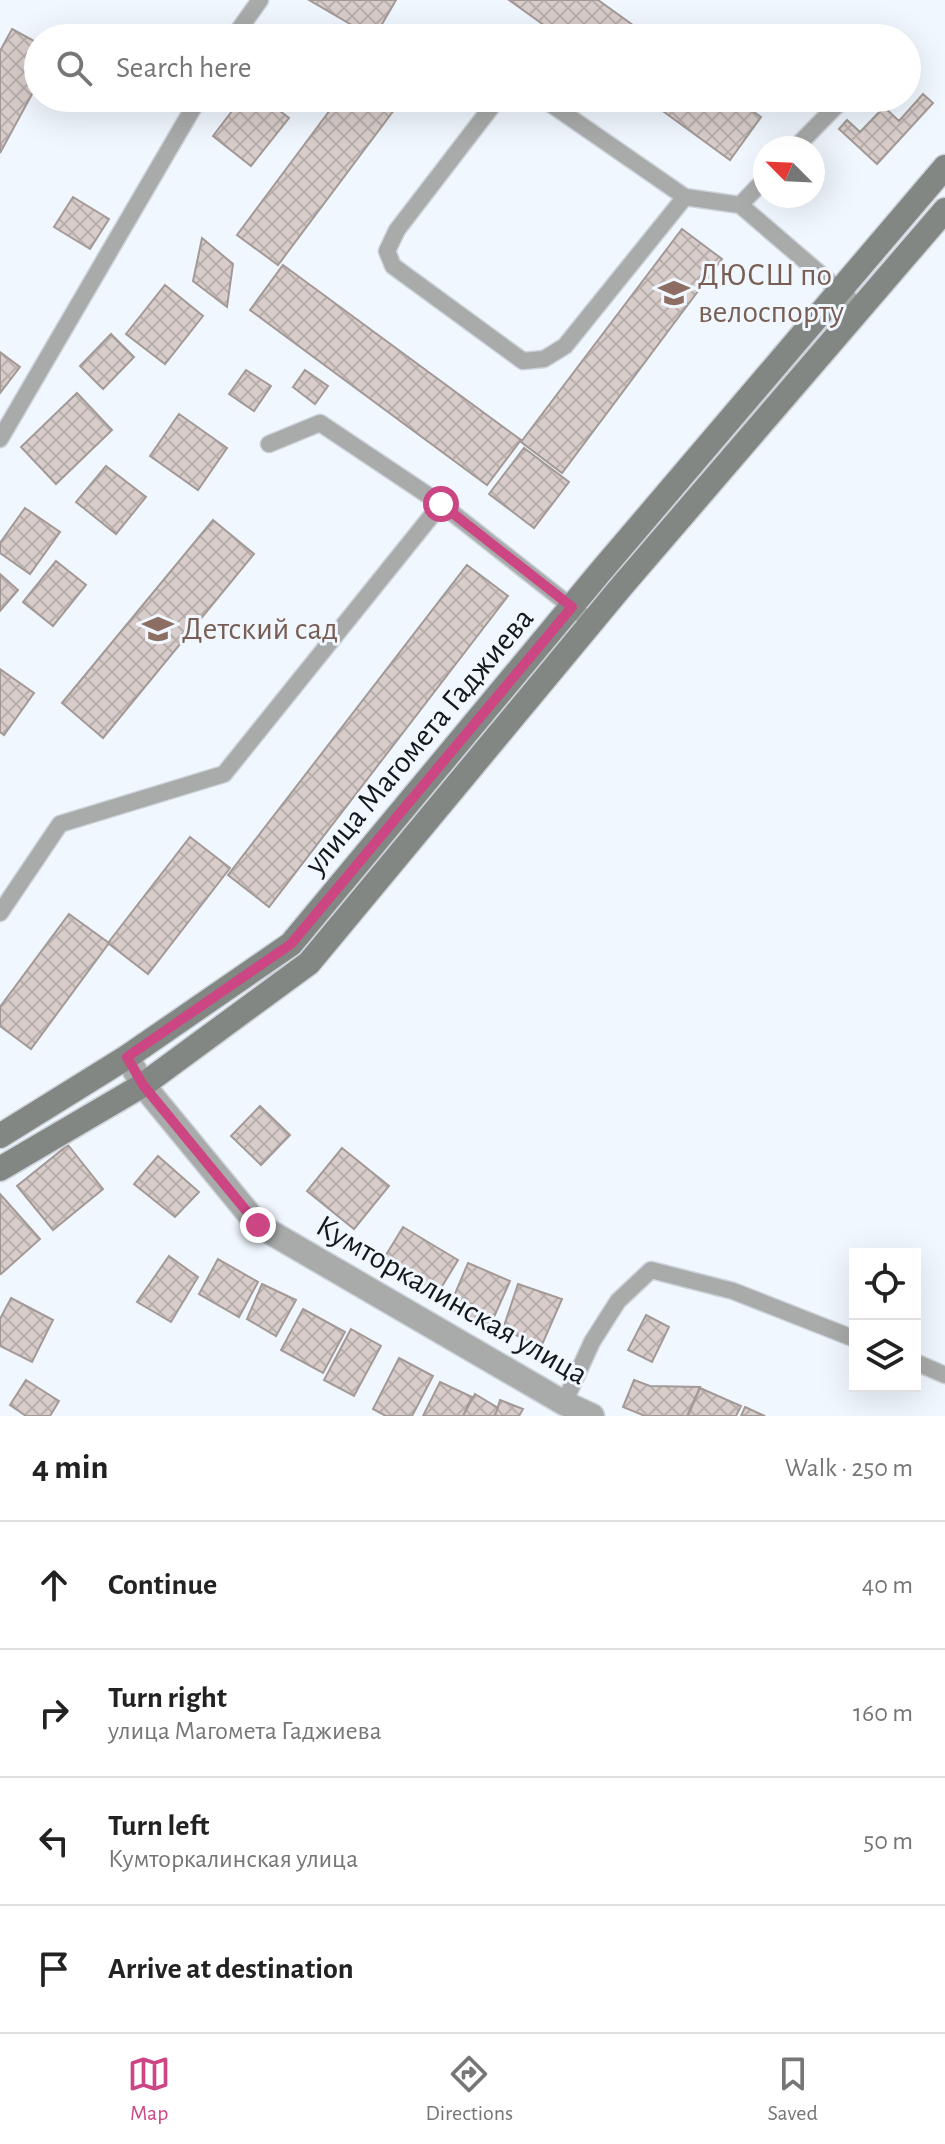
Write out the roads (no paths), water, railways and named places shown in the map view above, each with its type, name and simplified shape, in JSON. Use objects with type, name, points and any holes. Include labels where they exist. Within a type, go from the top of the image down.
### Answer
[{"type":"main road","name":"улица Магомета Гаджиева","points":[[0,1136],[127,1057],[291,944],[945,167]]},
{"type":"main road","name":"улица Магомета Гаджиева","points":[[0,1169],[143,1085],[309,963],[592,623],[945,210]]},
{"type":"street","name":"Кумторкалинская улица","points":[[127,1057],[143,1085],[258,1225],[561,1410],[592,1416]]},
{"type":"lane","points":[[243,24],[260,0]]},
{"type":"lane","points":[[0,439],[191,112]]},
{"type":"lane","points":[[488,112],[397,230],[387,251],[393,266],[523,361],[544,359],[565,346],[685,197]]},
{"type":"lane","points":[[562,112],[685,197],[740,205],[860,308]]},
{"type":"lane","points":[[807,136],[830,112]]},
{"type":"lane","points":[[740,205],[753,191]]},
{"type":"lane","points":[[269,444],[320,423],[441,504],[592,623]]},
{"type":"lane","points":[[0,913],[60,824],[224,774],[441,504]]},
{"type":"lane","points":[[561,1410],[592,1342],[618,1301],[651,1270],[733,1291],[849,1337]]},
{"type":"lane","points":[[921,1365],[945,1375]]},
{"type":"place","name":"ДЮСШ по велоспорту","points":[[674,293]]},
{"type":"place","name":"Детский сад","points":[[158,629]]}]
